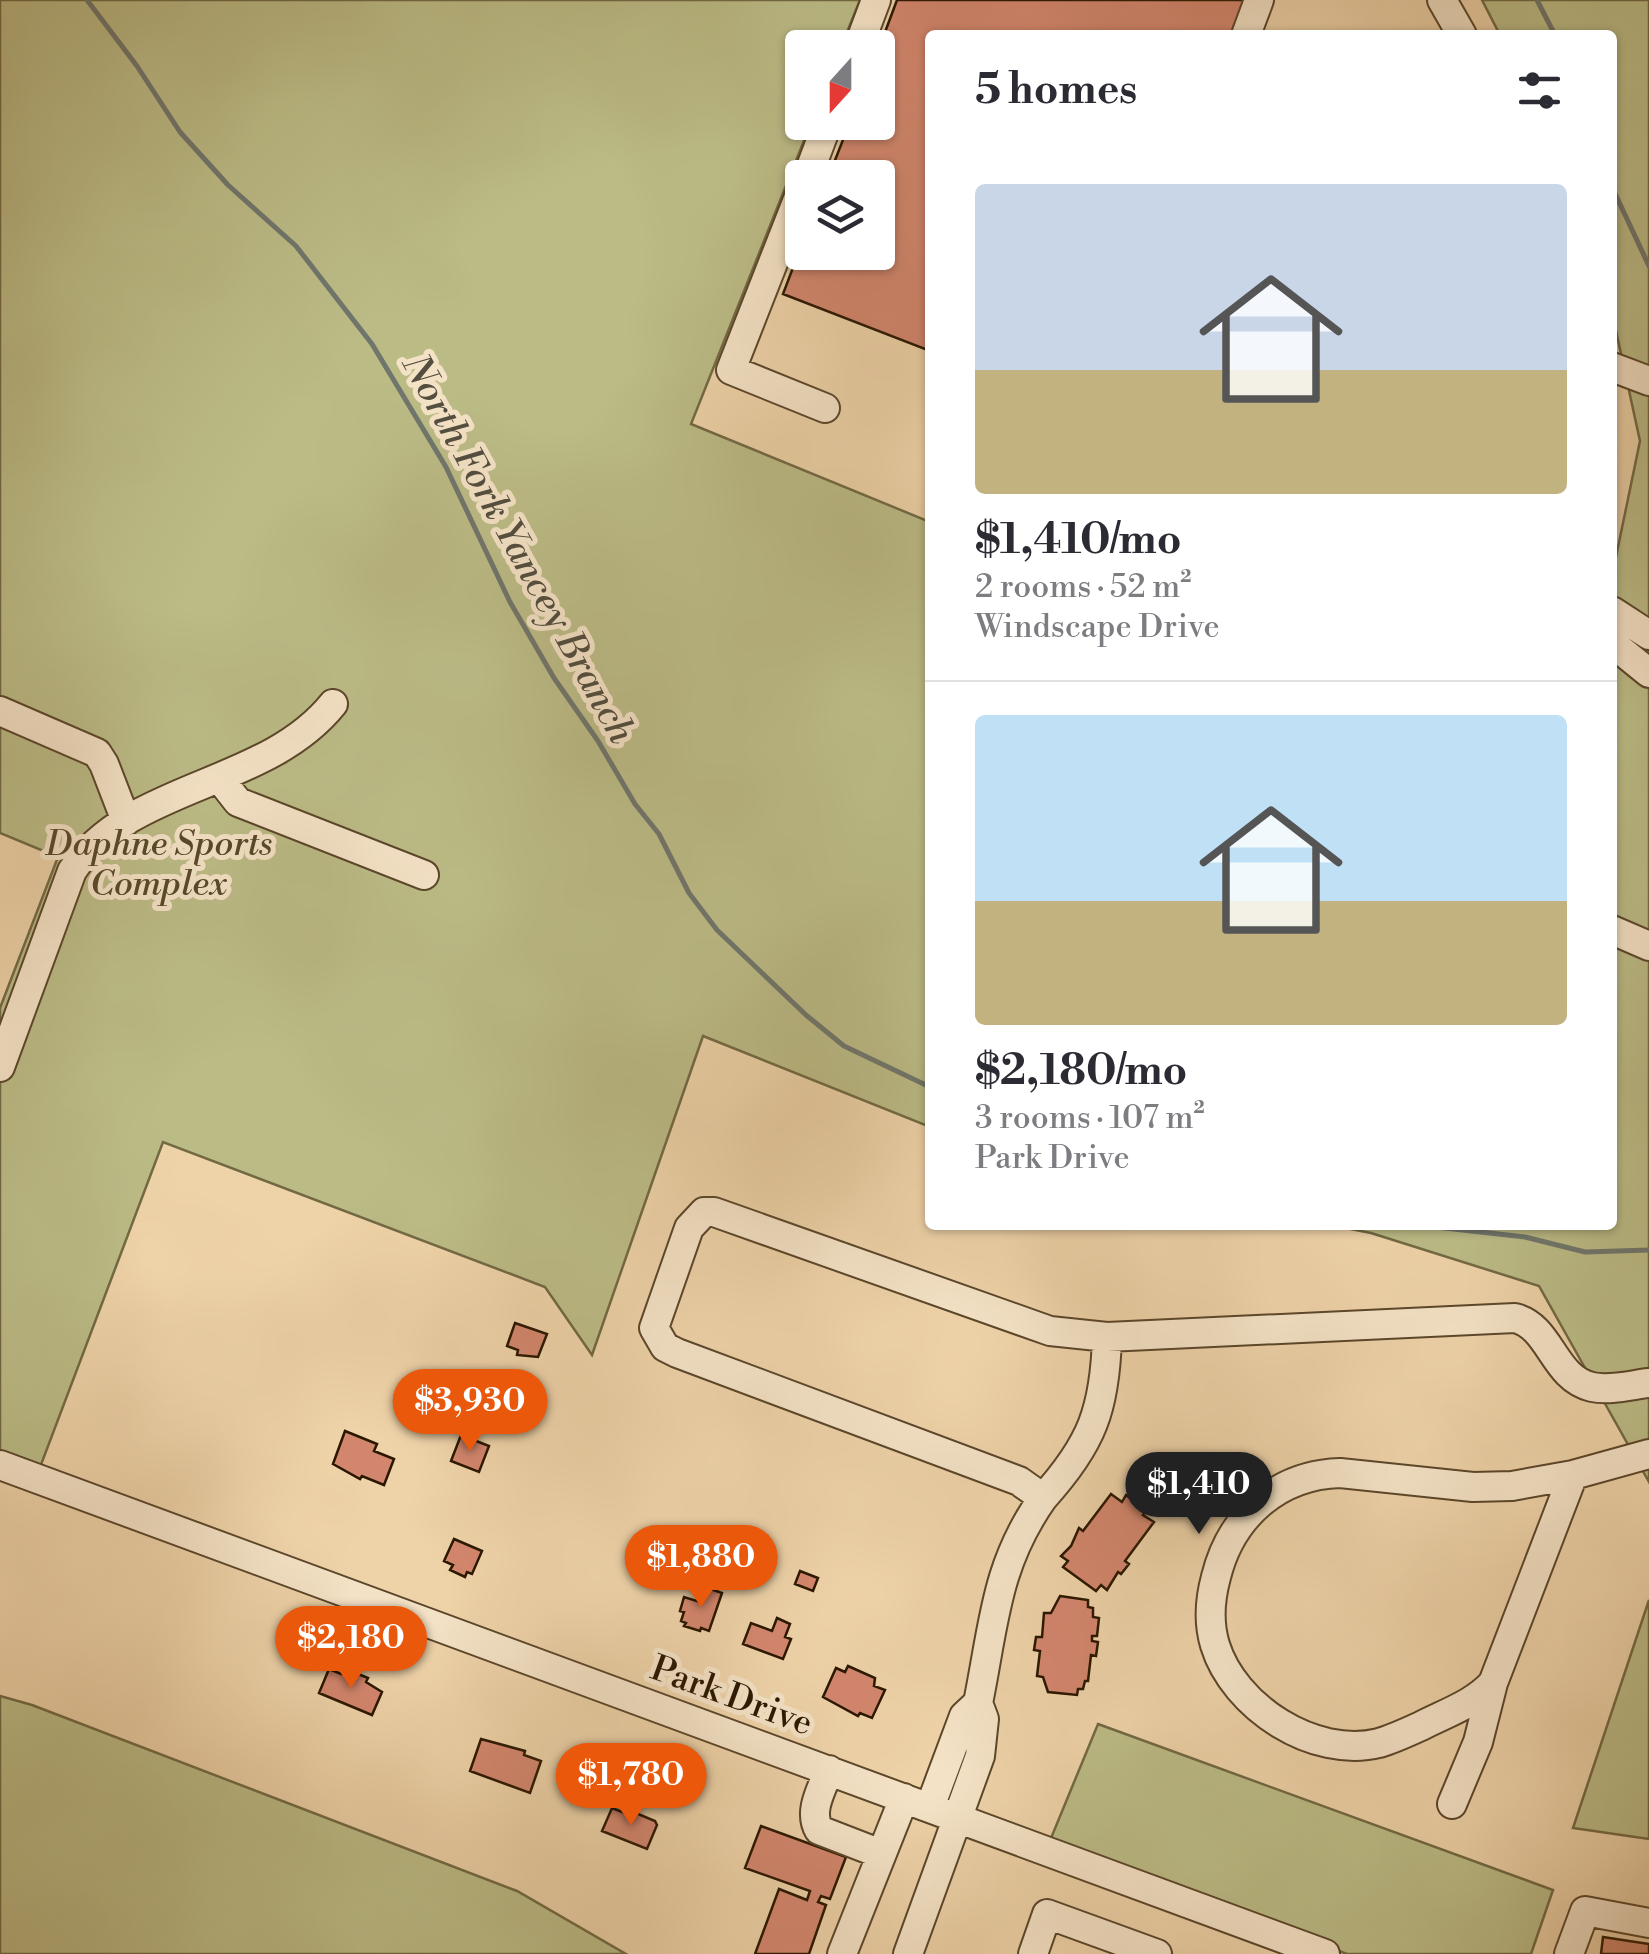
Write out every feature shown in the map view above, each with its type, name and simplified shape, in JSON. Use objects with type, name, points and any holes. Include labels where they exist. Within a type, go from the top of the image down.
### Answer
[{"type":"street","points":[[865,30],[876,0]]},
{"type":"street","points":[[1248,30],[1258,0]]},
{"type":"street","points":[[1442,0],[1459,30]]},
{"type":"street","points":[[785,232],[731,370],[825,408]]},
{"type":"street","points":[[1617,369],[1649,382]]},
{"type":"street","points":[[1617,614],[1649,635]]},
{"type":"street","points":[[1617,647],[1649,673]]},
{"type":"street","points":[[0,1066],[72,871],[86,851],[126,821],[255,764],[316,724],[333,704]]},
{"type":"street","points":[[0,711],[96,753],[126,821]]},
{"type":"street","points":[[220,779],[238,802],[424,874]]},
{"type":"street","points":[[1617,932],[1649,946]]},
{"type":"street","points":[[1043,1498],[1019,1481],[665,1347],[654,1328],[656,1318],[683,1242],[696,1218],[704,1212],[714,1212],[1050,1332],[1107,1337],[1516,1318],[1536,1327],[1554,1358],[1583,1383],[1606,1388],[1649,1383]]},
{"type":"street","points":[[908,1954],[980,1756],[984,1719],[978,1703],[1000,1582],[1017,1540],[1094,1427],[1104,1391],[1107,1337]]},
{"type":"street","points":[[1492,1684],[1480,1698],[1376,1744],[1337,1744],[1285,1726],[1242,1691],[1214,1642],[1209,1603],[1220,1562],[1238,1526],[1267,1496],[1303,1478],[1322,1474],[1359,1474],[1473,1487],[1512,1486],[1573,1476],[1649,1454]]},
{"type":"street","name":"Park Drive","points":[[0,1465],[1325,1954]]},
{"type":"street","points":[[1452,1804],[1478,1742],[1492,1684],[1573,1476]]},
{"type":"street","points":[[842,1954],[881,1854],[917,1803],[964,1716],[978,1703]]},
{"type":"street","points":[[830,1770],[814,1814],[815,1824],[819,1830],[881,1854]]},
{"type":"street","points":[[1569,1954],[1585,1910],[1649,1924]]},
{"type":"street","points":[[1033,1954],[1047,1914],[1157,1954]]},
{"type":"green space","name":"Daphne Sports Complex","points":[[0,0],[860,0],[848,30],[785,30],[785,140],[804,140],[796,160],[785,160],[785,188],[691,424],[925,520],[925,1125],[703,1036],[592,1355],[545,1287],[163,1142],[36,1478],[0,1465],[0,1008],[58,857],[0,833]]},
{"type":"green space","points":[[1482,0],[1649,0],[1649,1482],[1539,1286],[1356,1230],[1617,1230],[1617,552],[1640,441],[1617,335],[1617,30],[1497,30]]},
{"type":"green space","points":[[1649,1600],[1649,1839],[1573,1828]]},
{"type":"green space","points":[[0,1696],[517,1891],[626,1954],[0,1954]]},
{"type":"green space","points":[[1098,1724],[1553,1890],[1531,1954],[1347,1954],[1049,1843]]},
{"type":"building","points":[[897,0],[1244,0],[1233,30],[925,30],[925,349],[783,294],[792,270],[895,270],[895,160],[835,160],[843,140],[895,140],[895,30],[886,30]]},
{"type":"building","points":[[515,1323],[547,1334],[538,1357],[517,1355],[518,1350],[507,1346]]},
{"type":"building","points":[[345,1431],[377,1444],[374,1451],[394,1459],[384,1485],[362,1476],[360,1479],[333,1464]]},
{"type":"building","points":[[461,1435],[489,1446],[479,1472],[451,1461]]},
{"type":"building","points":[[1111,1494],[1122,1502],[1126,1495],[1146,1510],[1143,1515],[1154,1522],[1125,1561],[1129,1564],[1121,1574],[1118,1572],[1107,1590],[1101,1585],[1096,1591],[1063,1567],[1068,1561],[1061,1556],[1071,1546],[1079,1528],[1083,1531]]},
{"type":"building","points":[[454,1539],[482,1551],[472,1574],[467,1572],[465,1577],[450,1570],[453,1565],[444,1561]]},
{"type":"building","points":[[800,1571],[818,1578],[813,1591],[795,1584]]},
{"type":"building","points":[[705,1587],[722,1593],[709,1631],[684,1626],[684,1612],[680,1611],[684,1597],[700,1602]]},
{"type":"building","points":[[1060,1596],[1088,1600],[1093,1617],[1099,1618],[1097,1636],[1092,1636],[1092,1641],[1098,1642],[1096,1656],[1091,1655],[1088,1681],[1077,1695],[1048,1692],[1043,1677],[1037,1676],[1040,1651],[1034,1650],[1036,1637],[1042,1637],[1044,1613],[1051,1613]]},
{"type":"building","points":[[777,1618],[790,1624],[785,1637],[791,1639],[783,1659],[743,1644],[751,1623],[772,1631]]},
{"type":"building","points":[[848,1666],[875,1678],[874,1686],[885,1690],[872,1718],[860,1713],[858,1716],[823,1697],[836,1668],[845,1672]]},
{"type":"building","points":[[329,1669],[368,1678],[366,1682],[382,1692],[372,1715],[319,1693]]},
{"type":"building","points":[[481,1739],[525,1751],[524,1755],[541,1761],[530,1793],[470,1771]]},
{"type":"building","points":[[584,1755],[612,1768],[603,1789],[589,1784],[586,1794],[565,1787],[576,1756]]},
{"type":"building","points":[[612,1808],[655,1821],[657,1825],[647,1849],[602,1831]]},
{"type":"building","points":[[761,1826],[846,1857],[830,1899],[821,1896],[818,1902],[826,1905],[809,1954],[755,1954],[779,1889],[807,1900],[810,1891],[745,1868]]},
{"type":"building","points":[[1603,1937],[1649,1944],[1649,1954],[1601,1954]]},
{"type":"waterway","name":"North Fork Yancey Branch","points":[[87,0],[180,132],[228,185],[296,246],[372,344],[446,467],[510,602],[554,678],[635,804],[659,834],[689,893],[717,930],[844,1046],[925,1085]]},
{"type":"waterway","points":[[1537,0],[1552,30]]},
{"type":"waterway","points":[[1617,198],[1649,266]]},
{"type":"waterway","name":"North Fork Yancey Branch","points":[[1463,1230],[1525,1237],[1585,1252],[1649,1250]]}]
